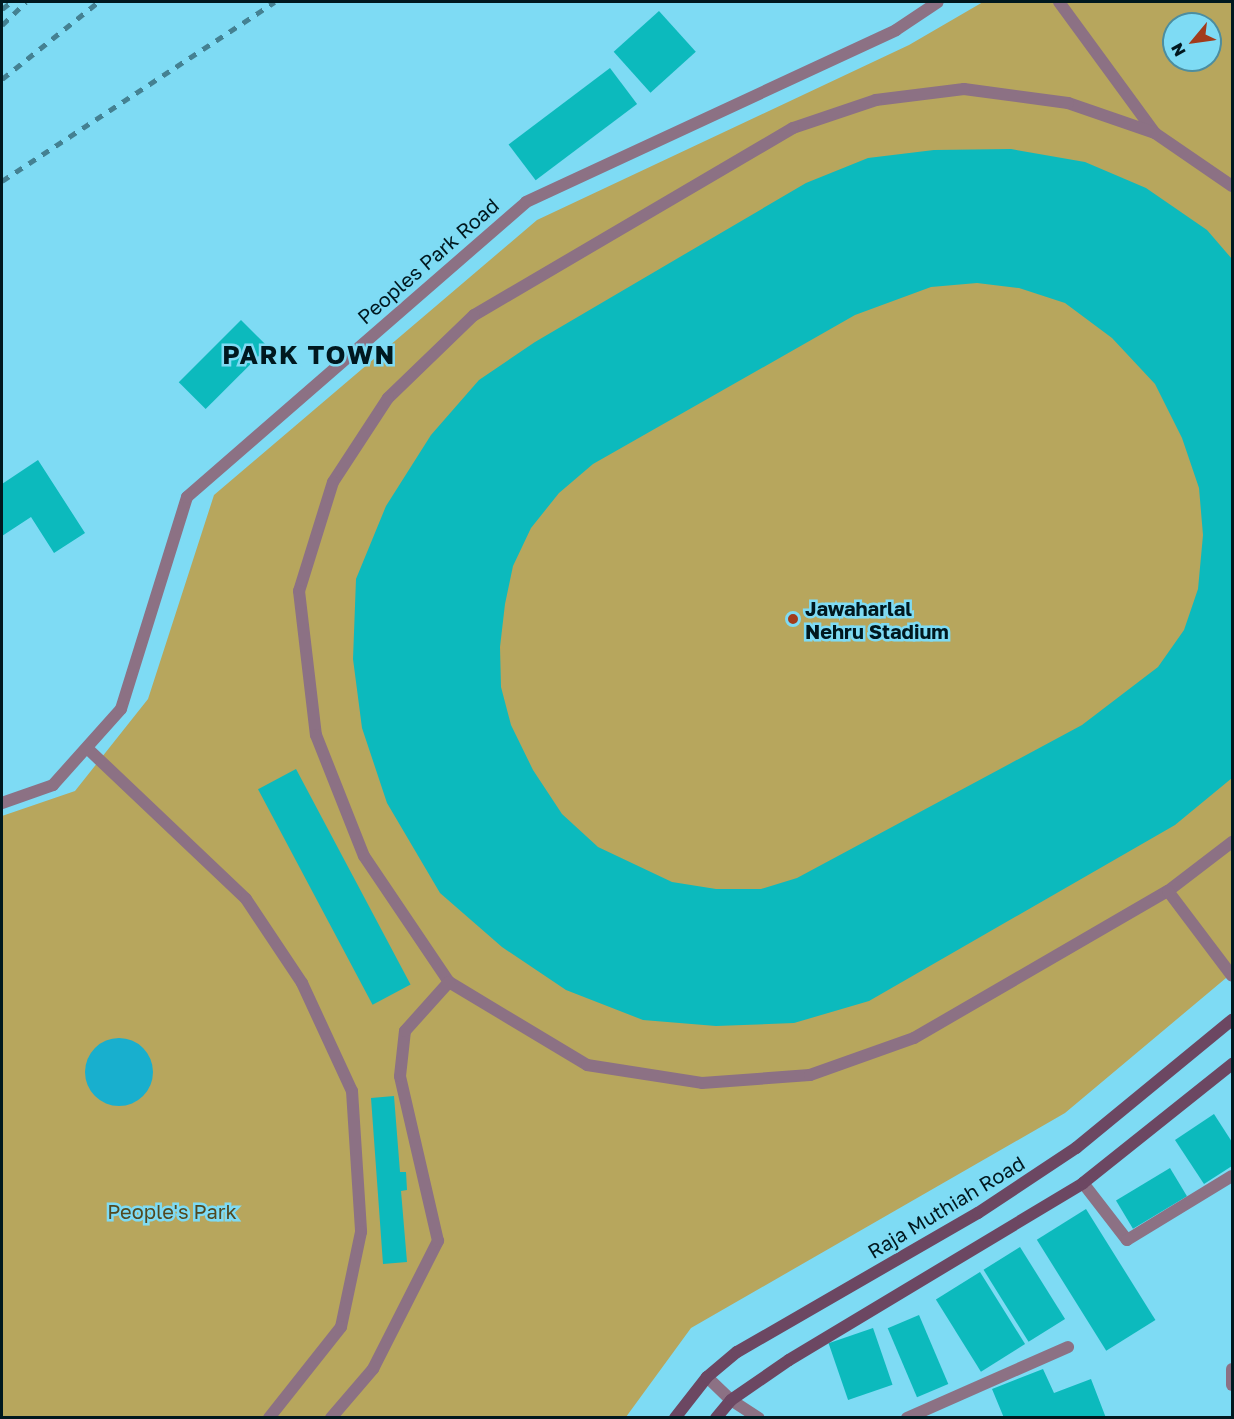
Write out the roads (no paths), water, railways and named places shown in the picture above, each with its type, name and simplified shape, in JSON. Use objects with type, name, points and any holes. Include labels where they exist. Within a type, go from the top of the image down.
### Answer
[{"type":"main road","name":"Raja Muthiah Road","points":[[675,1418],[707,1377],[737,1352],[978,1213],[1076,1148],[1233,1020]]},
{"type":"main road","points":[[716,1418],[731,1400],[1083,1184],[1233,1064]]},
{"type":"street","name":"Peoples Park Road","points":[[2,803],[53,785],[121,709],[187,497],[526,202],[896,30],[938,2]]},
{"type":"street","points":[[1059,2],[1155,133]]},
{"type":"street","points":[[1233,186],[1155,133],[1068,103],[964,89],[876,100],[793,128],[474,315],[388,398],[333,482],[299,591],[316,735],[364,856],[449,982],[587,1065],[702,1083],[810,1075],[914,1038],[1168,891],[1233,842]]},
{"type":"street","points":[[87,748],[246,899],[302,983],[352,1091],[361,1232],[341,1328],[269,1418]]},
{"type":"street","points":[[1168,891],[1233,976]]},
{"type":"street","points":[[331,1418],[373,1369],[438,1241],[400,1076],[405,1032],[449,982]]},
{"type":"street","points":[[1083,1184],[1127,1240],[1233,1176]]},
{"type":"street","points":[[907,1418],[1068,1347]]},
{"type":"street","points":[[1233,1369],[1233,1385]]},
{"type":"street","points":[[707,1377],[731,1400],[759,1418]]},
{"type":"water","points":[[119,1038],[132,1041],[143,1048],[150,1059],[153,1072],[150,1085],[143,1096],[132,1103],[119,1106],[106,1103],[95,1096],[88,1085],[85,1072],[88,1059],[95,1048],[106,1041]]},
{"type":"railway","points":[[2,9],[11,2]]},
{"type":"railway","points":[[2,25],[26,2]]},
{"type":"railway","points":[[2,79],[98,2]]},
{"type":"railway","points":[[2,181],[274,2]]},
{"type":"place","name":"Jawaharlal Nehru Stadium","points":[[793,619]]},
{"type":"district","name":"PARK TOWN","points":[[309,355]]},
{"type":"park label","name":"People's Park","points":[[172,1211]]}]
